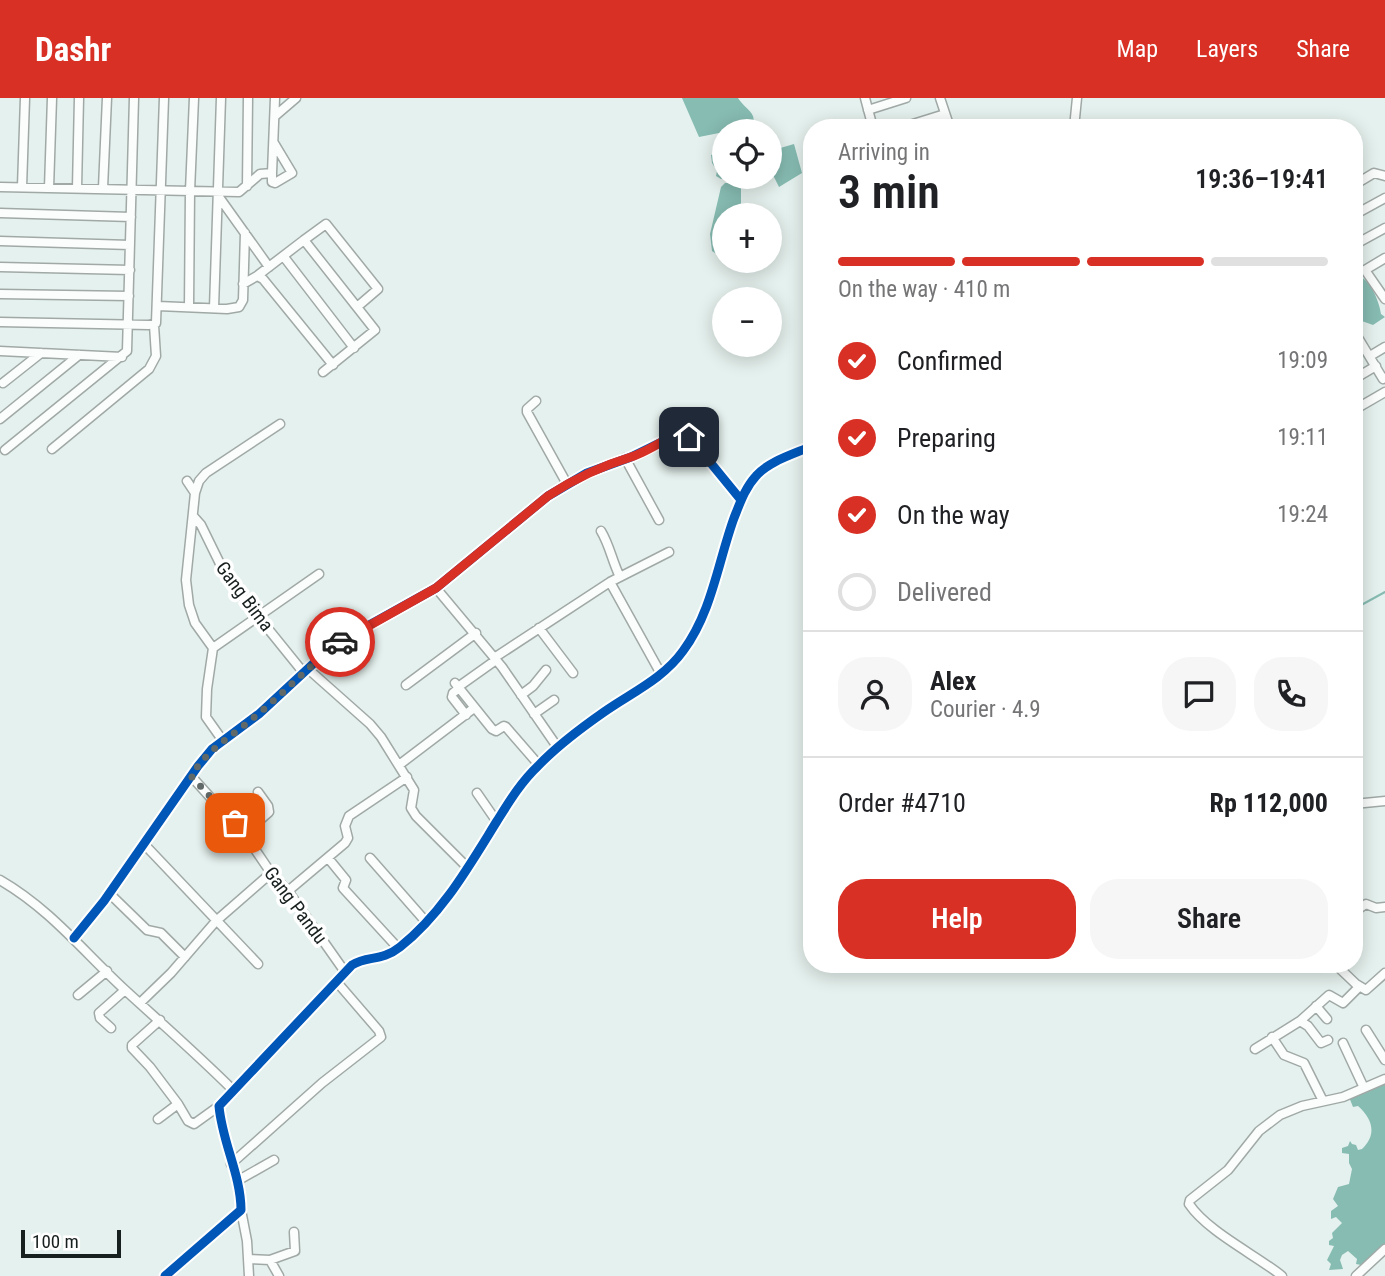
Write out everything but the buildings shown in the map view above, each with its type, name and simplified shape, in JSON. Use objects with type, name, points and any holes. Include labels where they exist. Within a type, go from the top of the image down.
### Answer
[{"type":"street","points":[[22,187],[25,98]]},
{"type":"street","points":[[49,188],[52,98]]},
{"type":"street","points":[[76,188],[79,98]]},
{"type":"street","points":[[103,188],[107,98]]},
{"type":"street","points":[[5,450],[122,357],[128,345],[134,98]]},
{"type":"street","points":[[52,449],[149,369],[156,356],[154,325],[157,321],[158,306],[164,98]]},
{"type":"street","points":[[190,307],[190,191],[194,98]]},
{"type":"street","points":[[214,308],[221,98]]},
{"type":"street","points":[[247,186],[248,98]]},
{"type":"street","points":[[274,143],[294,176],[275,183],[272,182],[272,173],[275,98]]},
{"type":"street","points":[[275,116],[296,98]]},
{"type":"street","points":[[864,98],[870,119]]},
{"type":"street","points":[[868,110],[906,98]]},
{"type":"street","points":[[940,98],[947,119]]},
{"type":"street","points":[[1075,119],[1077,98]]},
{"type":"street","points":[[929,119],[945,114]]},
{"type":"street","points":[[0,187],[161,189],[219,195],[239,192],[260,174],[272,173]]},
{"type":"street","points":[[1363,180],[1374,173],[1385,176]]},
{"type":"street","points":[[219,195],[269,267]]},
{"type":"street","points":[[1363,210],[1385,198]]},
{"type":"street","points":[[0,213],[131,217]]},
{"type":"street","points":[[243,284],[285,257],[326,224],[378,289],[357,307]]},
{"type":"street","points":[[1363,240],[1385,228]]},
{"type":"street","points":[[158,306],[239,307],[243,300],[245,233]]},
{"type":"street","points":[[0,240],[130,245]]},
{"type":"street","points":[[304,240],[375,330],[323,372]]},
{"type":"street","points":[[285,257],[354,348]]},
{"type":"street","points":[[1385,258],[1365,270],[1377,290],[1382,288],[1385,299]]},
{"type":"street","points":[[0,267],[130,270]]},
{"type":"street","points":[[257,276],[263,279],[333,365]]},
{"type":"street","points":[[0,294],[129,296]]},
{"type":"street","points":[[0,322],[154,325]]},
{"type":"street","points":[[1370,356],[1385,347]]},
{"type":"street","points":[[1363,350],[1370,356],[1384,380]]},
{"type":"street","points":[[0,351],[122,357]]},
{"type":"street","points":[[3,383],[41,353]]},
{"type":"street","points":[[0,419],[80,355]]},
{"type":"street","points":[[1363,374],[1376,366]]},
{"type":"street","points":[[1363,404],[1385,391]]},
{"type":"street","points":[[536,401],[527,412],[567,484]]},
{"type":"street","points":[[223,741],[206,717],[213,648],[195,623],[189,605],[186,579],[195,493],[198,481],[206,473],[279,424]]},
{"type":"street","points":[[74,939],[110,894],[207,754],[259,714],[305,670],[346,638],[436,588],[548,496],[587,473],[684,432],[741,500]]},
{"type":"street","points":[[160,1020],[132,1045],[132,1048],[150,1067],[188,1121],[193,1124],[219,1106],[234,1091],[345,972],[358,961],[381,958],[398,948],[427,923],[508,802],[539,765],[604,712],[661,674],[682,654],[708,605],[726,540],[741,500],[755,476],[763,469],[803,450]]},
{"type":"street","points":[[625,458],[659,520]]},
{"type":"street","points":[[187,481],[195,493]]},
{"type":"street","name":"Gang Bima","points":[[193,516],[201,525],[220,566],[257,616],[305,670],[359,712],[381,737],[407,777]]},
{"type":"street","points":[[601,531],[620,577]]},
{"type":"street","points":[[466,715],[452,697],[458,686],[539,628],[610,582],[669,552]]},
{"type":"street","points":[[213,648],[318,574]]},
{"type":"street","points":[[610,582],[661,674]]},
{"type":"street","points":[[436,588],[476,633],[558,748]]},
{"type":"street","points":[[539,628],[573,673]]},
{"type":"street","points":[[406,685],[476,633]]},
{"type":"street","points":[[522,695],[546,670]]},
{"type":"street","points":[[458,686],[494,731],[502,726],[506,727],[539,765]]},
{"type":"street","points":[[534,714],[554,700]]},
{"type":"street","points":[[399,765],[474,708]]},
{"type":"street","name":"Gang Pandu","points":[[191,776],[244,835],[271,873],[288,891],[345,972]]},
{"type":"street","points":[[288,891],[347,840],[345,821],[349,816],[407,777],[414,790],[411,808],[415,816],[467,867]]},
{"type":"street","points":[[244,835],[269,812],[258,792]]},
{"type":"street","points":[[477,793],[497,822]]},
{"type":"street","points":[[1363,803],[1385,801]]},
{"type":"street","points":[[144,844],[258,964]]},
{"type":"street","points":[[328,858],[346,880],[342,888],[398,948]]},
{"type":"street","points":[[370,859],[427,923]]},
{"type":"street","points":[[140,1003],[216,921],[271,873]]},
{"type":"street","points":[[0,880],[27,895],[234,1091]]},
{"type":"street","points":[[110,894],[146,930],[161,933],[185,957]]},
{"type":"street","points":[[1363,906],[1366,904],[1376,908],[1385,907]]},
{"type":"street","points":[[78,995],[107,971]]},
{"type":"street","points":[[1344,973],[1366,990],[1385,973]]},
{"type":"street","points":[[231,1164],[322,1083],[381,1037],[336,981]]},
{"type":"street","points":[[1255,1049],[1300,1021],[1329,995],[1343,1003],[1359,987]]},
{"type":"street","points":[[111,1028],[100,1018],[99,1013],[125,990]]},
{"type":"street","points":[[1316,1006],[1327,1019]]},
{"type":"street","points":[[1300,1021],[1321,1043],[1328,1040]]},
{"type":"street","points":[[1366,1030],[1385,1060]]},
{"type":"street","points":[[1272,1037],[1284,1055],[1304,1063],[1323,1101]]},
{"type":"street","points":[[1343,1043],[1364,1088]]},
{"type":"street","points":[[1282,1276],[1223,1234],[1194,1210],[1189,1201],[1228,1170],[1256,1135],[1273,1119],[1294,1109],[1385,1079]]},
{"type":"street","points":[[158,1119],[178,1104]]},
{"type":"street","points":[[219,1106],[237,1181],[249,1259],[249,1276]]},
{"type":"street","points":[[237,1181],[274,1160]]},
{"type":"street","points":[[166,1276],[241,1210]]},
{"type":"street","points":[[249,1259],[270,1260],[296,1250],[294,1232]]},
{"type":"street","points":[[1356,1276],[1385,1249]]},
{"type":"street","points":[[270,1260],[279,1276]]},
{"type":"shaded area","points":[[682,98],[738,98],[753,116],[754,119],[712,119],[712,134],[699,137]]},
{"type":"shaded area","points":[[794,144],[802,173],[782,185],[782,148]]},
{"type":"shaded area","points":[[721,189],[741,189],[741,203],[717,203]]},
{"type":"shaded area","points":[[1363,278],[1376,296],[1381,314],[1385,317],[1373,325],[1363,321]]},
{"type":"shaded area","points":[[1385,1082],[1385,1244],[1361,1265],[1356,1264],[1357,1259],[1348,1251],[1340,1260],[1343,1269],[1329,1270],[1331,1264],[1327,1260],[1334,1246],[1329,1245],[1329,1241],[1333,1238],[1332,1233],[1342,1223],[1336,1217],[1331,1219],[1331,1211],[1338,1206],[1333,1199],[1338,1187],[1349,1184],[1352,1169],[1349,1154],[1342,1153],[1342,1148],[1348,1146],[1350,1141],[1358,1150],[1362,1149],[1371,1133],[1367,1116],[1358,1106],[1353,1107],[1349,1097]]},
{"type":"waterway","points":[[1363,604],[1385,592]]},
{"type":"cycle path","points":[[74,938],[104,901],[212,749],[259,714],[327,651],[436,588],[548,496],[587,473],[631,457],[682,432],[741,500]]},
{"type":"cycle path","points":[[165,1276],[241,1210],[238,1184],[219,1106],[352,965],[393,952],[429,920],[465,872],[516,792],[545,759],[578,731],[656,678],[675,661],[701,620],[734,518],[749,486],[768,466],[803,450]]},
{"type":"way so far","points":[[235,823],[191,776],[212,749],[259,714],[303,672],[340,642]]},
{"type":"route","points":[[340,642],[436,588],[566,484],[587,473],[631,457],[679,432],[689,437]]}]
